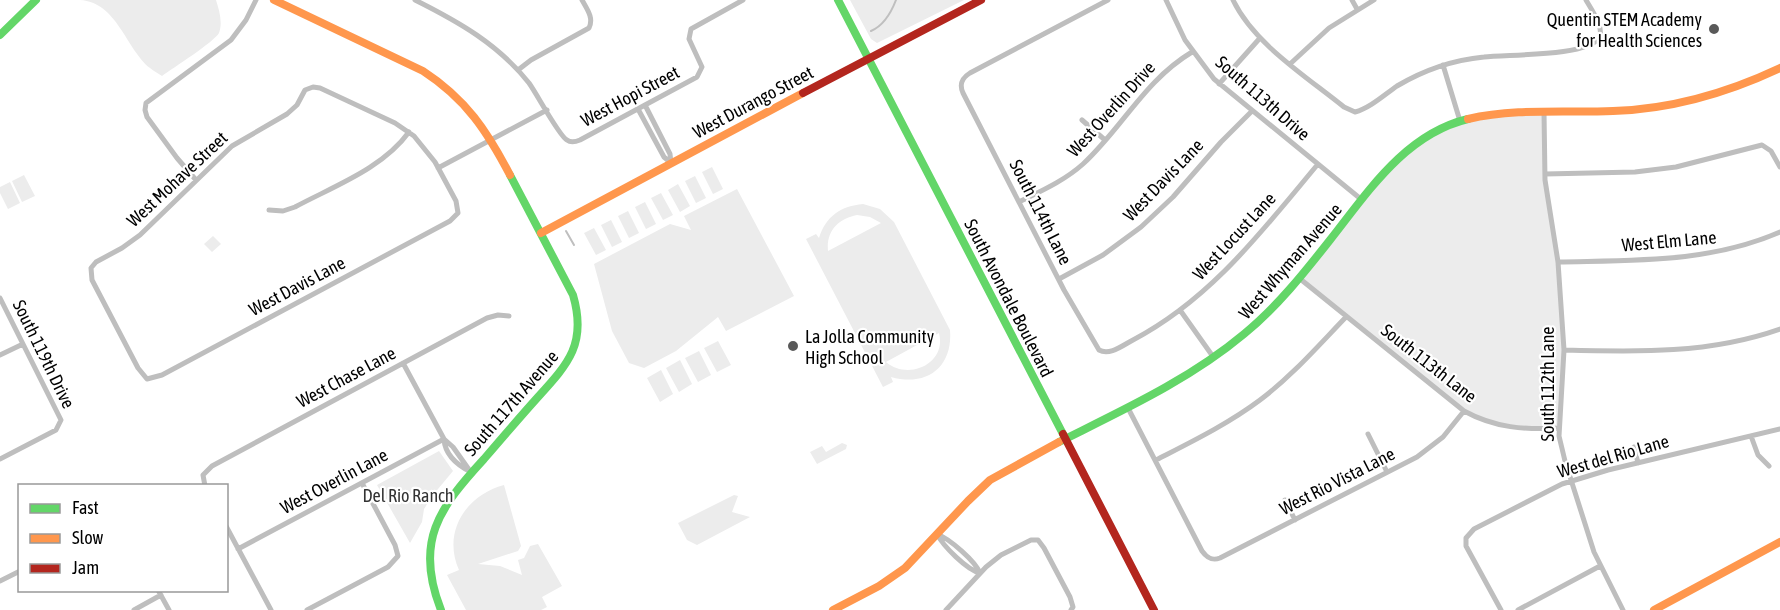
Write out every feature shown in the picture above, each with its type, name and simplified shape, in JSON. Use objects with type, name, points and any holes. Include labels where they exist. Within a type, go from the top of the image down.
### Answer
[{"type":"street","points":[[0,35],[36,0]]},
{"type":"street","points":[[196,180],[147,117],[145,106],[150,98],[231,40],[246,20],[256,0]]},
{"type":"street","name":"South 117th Avenue","points":[[274,0],[423,71],[448,87],[464,101],[491,140],[574,296],[578,316],[576,343],[561,372],[471,472],[445,504],[437,520],[430,544],[430,575],[433,592],[441,610]]},
{"type":"street","points":[[270,210],[283,211],[295,207],[373,165],[392,152],[409,132],[427,151],[438,168],[547,110],[518,70],[479,34],[415,0]]},
{"type":"street","points":[[518,70],[582,33],[591,25],[591,17],[582,0]]},
{"type":"street","name":"West Hopi Street","points":[[547,110],[563,137],[569,142],[580,140],[694,79],[701,71],[700,60],[690,43],[689,32],[697,24],[743,0]]},
{"type":"street","name":"South Avondale Boulevard","points":[[838,0],[1154,610]]},
{"type":"street","name":"West Durango Street","points":[[541,233],[981,0]]},
{"type":"street","name":"South 114th Lane","points":[[1102,352],[1095,345],[1059,279],[963,93],[961,81],[970,73],[1108,0]]},
{"type":"street","name":"South 113th Drive","points":[[1166,0],[1192,52],[1219,84],[1362,200]]},
{"type":"street","points":[[1233,0],[1244,20],[1260,38],[1344,107],[1355,112],[1366,108],[1409,80],[1443,65],[1482,57],[1567,51],[1592,43],[1601,35],[1586,0]]},
{"type":"street","points":[[1352,0],[1358,9]]},
{"type":"street","points":[[1290,64],[1322,34],[1374,0]]},
{"type":"street","points":[[1219,84],[1260,38]]},
{"type":"street","name":"West Overlin Drive","points":[[1019,202],[1071,174],[1105,140],[1159,75],[1192,52]]},
{"type":"street","points":[[1443,65],[1460,121]]},
{"type":"street","name":"West Whyman Avenue","points":[[833,610],[897,575],[990,480],[1177,382],[1214,358],[1257,322],[1299,278],[1391,166],[1413,145],[1439,129],[1460,121],[1495,114],[1625,110],[1674,104],[1727,90],[1780,68]]},
{"type":"street","name":"West Mohave Street","points":[[147,379],[138,368],[97,290],[91,276],[91,268],[96,262],[134,239],[236,142],[291,112],[308,87],[320,88],[409,132]]},
{"type":"street","points":[[645,105],[670,154],[671,163]]},
{"type":"street","points":[[638,109],[664,157],[671,163]]},
{"type":"street","name":"West Davis Lane","points":[[1059,279],[1103,255],[1141,227],[1173,197],[1217,146],[1252,111]]},
{"type":"street","name":"South 112th Lane","points":[[1544,112],[1545,174],[1558,262],[1564,350],[1559,428],[1563,453],[1600,566],[1623,610]]},
{"type":"street","points":[[1082,120],[1105,140]]},
{"type":"street","points":[[1545,174],[1635,172],[1676,167],[1758,145],[1766,145],[1780,167]]},
{"type":"street","name":"West Locust Lane","points":[[1102,352],[1109,352],[1142,335],[1180,310],[1211,285],[1234,264],[1318,164]]},
{"type":"street","name":"West Davis Lane","points":[[147,379],[158,377],[450,220],[458,213],[456,201],[438,168]]},
{"type":"street","name":"West Elm Lane","points":[[1558,262],[1693,257],[1731,249],[1780,232]]},
{"type":"street","name":"South 113th Lane","points":[[1299,278],[1464,411],[1503,426],[1520,429],[1559,428]]},
{"type":"street","name":"South 119th Drive","points":[[0,298],[59,413],[60,424],[52,432],[0,459]]},
{"type":"street","points":[[1180,310],[1214,358]]},
{"type":"street","name":"West Chase Lane","points":[[205,484],[203,475],[212,466],[487,318],[498,315],[509,316]]},
{"type":"street","points":[[1128,408],[1156,460],[1224,424],[1259,401],[1293,372],[1346,317]]},
{"type":"street","points":[[1564,350],[1637,352],[1682,350],[1727,344],[1780,329]]},
{"type":"street","points":[[0,356],[23,344]]},
{"type":"street","points":[[404,363],[444,439],[453,447],[471,472]]},
{"type":"street","name":"West Rio Vista Lane","points":[[1156,460],[1203,551],[1210,559],[1220,558],[1430,448],[1449,430],[1464,411]]},
{"type":"street","name":"West del Rio Lane","points":[[1501,610],[1468,550],[1466,538],[1474,529],[1541,494],[1572,482],[1638,463],[1780,429]]},
{"type":"street","points":[[1368,434],[1387,472]]},
{"type":"street","points":[[1751,436],[1758,455],[1768,466]]},
{"type":"street","name":"West Overlin Lane","points":[[238,549],[444,439]]},
{"type":"street","points":[[1634,447],[1638,463]]},
{"type":"street","points":[[307,610],[388,567],[398,556],[395,544],[362,483]]},
{"type":"street","points":[[1285,500],[1295,520]]},
{"type":"street","points":[[228,530],[271,610]]},
{"type":"street","points":[[938,534],[943,544],[972,570],[980,573]]},
{"type":"street","points":[[946,610],[996,559],[1031,540],[1038,540],[1044,548],[1070,597],[1072,608]]},
{"type":"street","points":[[1654,610],[1780,542]]},
{"type":"street","points":[[1518,610],[1600,566]]},
{"type":"street","points":[[0,581],[18,572]]},
{"type":"street","points":[[134,610],[160,593],[169,610]]},
{"type":"green space","points":[[80,0],[216,0],[221,25],[216,37],[162,76],[142,60],[112,17],[93,3]]},
{"type":"green space","points":[[850,0],[964,0],[877,43],[871,39]]},
{"type":"green space","points":[[1544,112],[1545,180],[1558,262],[1564,350],[1559,428],[1503,426],[1464,411],[1299,278],[1406,151],[1460,121]]},
{"type":"green space","points":[[712,167],[723,189],[713,194],[702,172]]},
{"type":"green space","points":[[24,175],[35,196],[22,202],[12,181]]},
{"type":"green space","points":[[695,176],[706,198],[696,203],[685,181]]},
{"type":"green space","points":[[10,182],[20,203],[8,209],[0,193],[0,187]]},
{"type":"green space","points":[[678,184],[690,206],[680,212],[668,190]]},
{"type":"green space","points":[[737,189],[794,296],[726,331],[718,317],[676,351],[644,368],[629,363],[612,331],[594,264],[670,224],[691,230],[684,216]]},
{"type":"green space","points":[[661,193],[673,215],[663,220],[651,198]]},
{"type":"green space","points":[[645,202],[656,224],[646,229],[635,207]]},
{"type":"green space","points":[[863,204],[880,209],[894,222],[950,330],[950,343],[942,364],[926,376],[916,379],[891,377],[893,382],[883,387],[806,239],[816,234],[819,238],[835,213]],"holes":[[[857,215],[870,217],[881,223],[828,251],[829,238],[835,227],[844,220]],[[939,333],[940,344],[937,353],[932,361],[924,366],[905,370],[886,362]]]},
{"type":"green space","points":[[628,211],[639,233],[629,238],[618,216]]},
{"type":"green space","points":[[611,220],[622,242],[612,247],[601,225]]},
{"type":"green space","points":[[594,228],[606,250],[596,255],[584,233]]},
{"type":"green space","points":[[213,236],[221,244],[212,252],[204,244]]},
{"type":"green space","points":[[718,341],[731,365],[717,372],[704,348]]},
{"type":"green space","points":[[699,351],[711,375],[698,382],[685,358]]},
{"type":"green space","points":[[680,360],[692,384],[679,392],[666,368]]},
{"type":"green space","points":[[661,370],[673,394],[660,402],[647,378]]},
{"type":"green space","points":[[842,443],[847,445],[846,449],[817,464],[810,452],[822,446],[826,452]]},
{"type":"green space","name":"Del Rio Ranch","points":[[439,451],[453,471],[424,509],[422,522],[410,543],[377,485]]},
{"type":"green space","points":[[504,485],[521,546],[518,551],[478,564],[500,566],[522,575],[518,560],[524,558],[530,546],[538,544],[562,586],[542,597],[547,607],[541,610],[466,610],[447,575],[459,570],[454,556],[456,529],[469,506],[490,490]]},
{"type":"green space","points":[[734,495],[738,496],[732,512],[750,517],[697,545],[687,540],[678,523]]},
{"type":"waterway","points":[[871,31],[886,18],[896,0]]},
{"type":"waterway","points":[[566,231],[574,245]]},
{"type":"traffic: fast","points":[[0,35],[36,0]]},
{"type":"traffic: fast","points":[[838,0],[1063,434]]},
{"type":"traffic: fast","points":[[1059,442],[1178,380],[1223,351],[1268,313],[1290,289],[1390,167],[1425,137],[1468,119]]},
{"type":"traffic: fast","points":[[441,610],[433,586],[430,565],[431,545],[444,510],[468,477],[559,373],[576,339],[578,326],[573,295],[510,175]]},
{"type":"traffic: slow","points":[[274,0],[423,71],[438,82],[452,93],[474,117],[493,144],[510,175]]},
{"type":"traffic: slow","points":[[1468,119],[1504,113],[1613,111],[1657,107],[1719,92],[1780,68]]},
{"type":"traffic: slow","points":[[541,233],[803,93]]},
{"type":"traffic: slow","points":[[833,610],[879,586],[905,568],[990,480],[1059,442]]},
{"type":"traffic: slow","points":[[1654,610],[1780,542]]},
{"type":"traffic: jam","points":[[803,93],[981,0]]},
{"type":"traffic: jam","points":[[1063,434],[1154,610]]},
{"type":"place","name":"Quentin STEM Academy for Health Sciences","points":[[1714,29]]},
{"type":"place","name":"La Jolla Community High School","points":[[793,346]]}]
